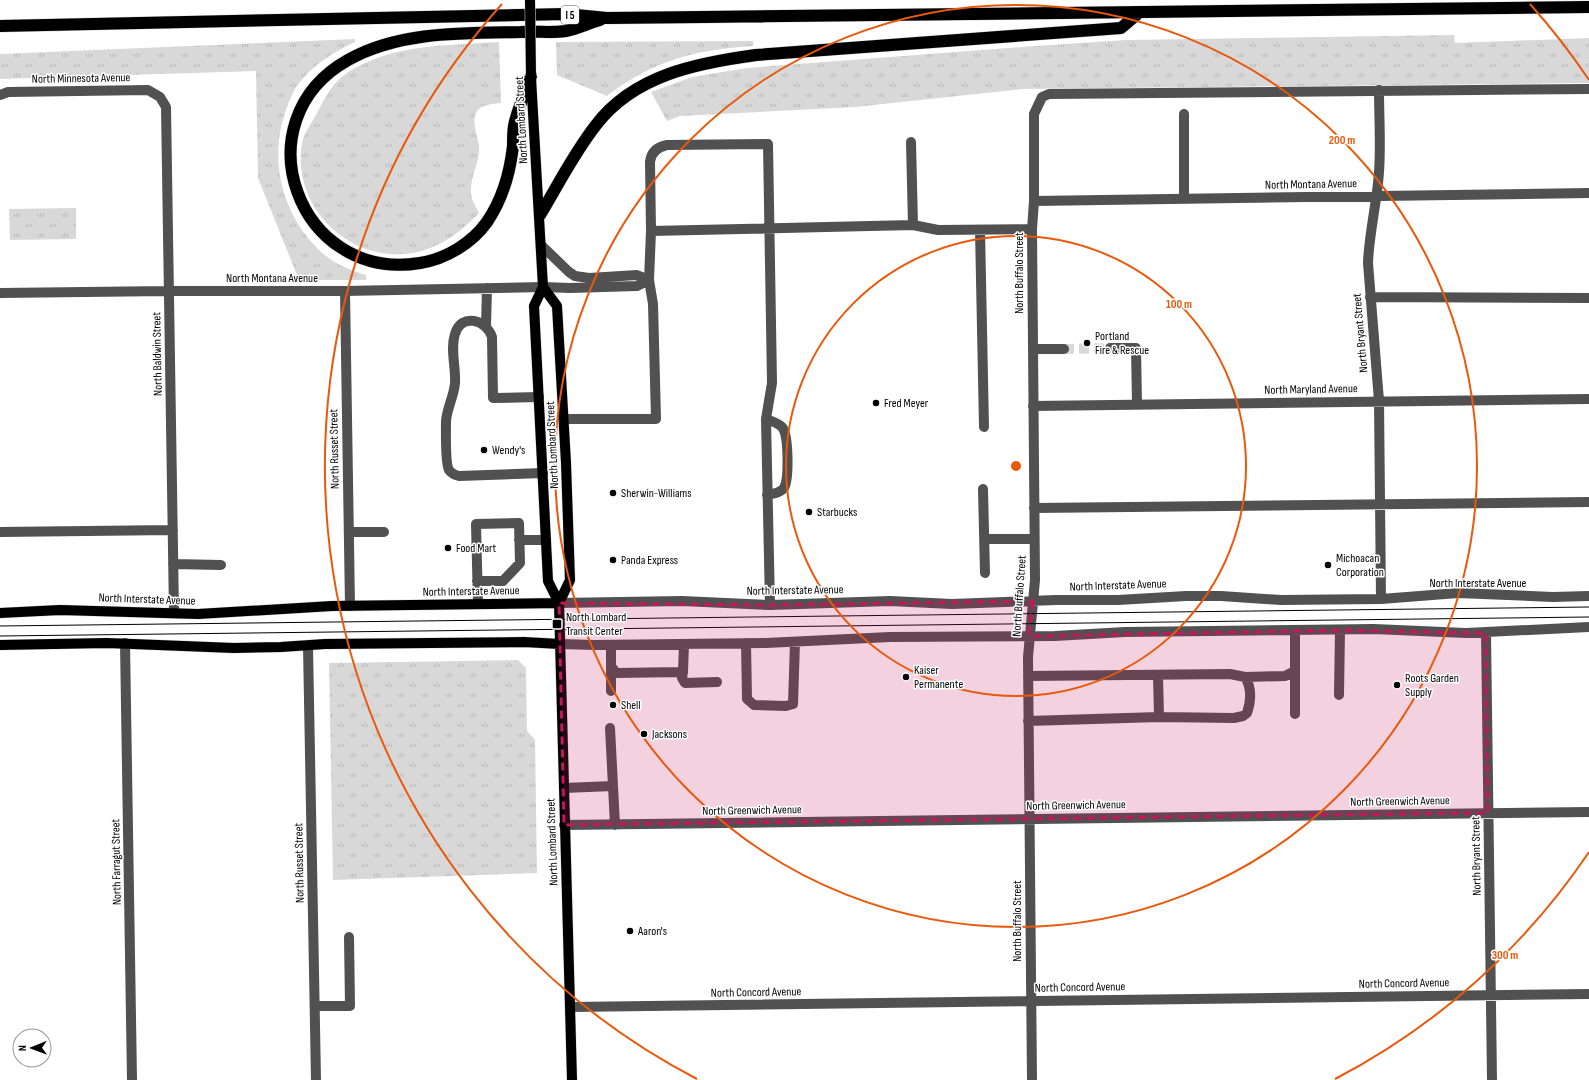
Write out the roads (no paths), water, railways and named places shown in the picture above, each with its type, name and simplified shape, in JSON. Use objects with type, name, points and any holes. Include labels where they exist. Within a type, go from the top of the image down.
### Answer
[{"type":"highway","name":"I 5","points":[[0,26],[557,14],[607,18],[1589,7]]},
{"type":"highway","points":[[540,215],[596,124],[612,108],[628,96],[646,85],[677,70],[709,62],[756,55],[1121,28],[1140,12]]},
{"type":"highway","points":[[531,76],[514,126],[511,158],[503,190],[495,209],[486,222],[479,231],[460,247],[444,256],[428,262],[411,265],[378,263],[348,253],[331,242],[317,228],[307,214],[298,196],[292,175],[290,146],[294,126],[300,110],[318,82],[332,70],[364,51],[386,44],[448,34],[566,30],[607,18]]},
{"type":"main road","name":"North Lombard Street","points":[[530,0],[531,76],[543,287],[534,306],[548,581],[559,603],[572,1080]]},
{"type":"main road","name":"North Lombard Street","points":[[543,287],[557,306],[564,419],[570,580],[559,603]]},
{"type":"main road","name":"North Interstate Avenue","points":[[0,613],[60,610],[228,613],[350,606],[559,603]]},
{"type":"main road","points":[[0,645],[125,643],[234,648],[524,642],[560,644]]},
{"type":"street","points":[[1379,90],[1589,89]]},
{"type":"street","name":"North Minnesota Avenue","points":[[0,95],[8,92],[148,90],[160,97]]},
{"type":"street","name":"North Buffalo Street","points":[[1032,1080],[1028,657],[1035,580],[1032,229],[1034,201],[1034,114],[1042,97],[1050,94],[1379,90]]},
{"type":"street","name":"North Bryant Street","points":[[1379,90],[1379,172],[1368,250],[1370,297],[1379,401],[1381,599]]},
{"type":"street","name":"North Baldwin Street","points":[[160,97],[166,107],[174,613]]},
{"type":"street","points":[[1184,114],[1184,199]]},
{"type":"street","points":[[911,142],[913,225]]},
{"type":"street","points":[[564,419],[656,419],[653,304],[649,280],[652,231],[650,162],[651,157],[657,148],[667,145],[768,144],[772,383],[766,419],[770,605]]},
{"type":"street","name":"North Montana Avenue","points":[[1034,201],[1589,193]]},
{"type":"street","points":[[652,231],[913,225],[938,230],[1032,229]]},
{"type":"street","points":[[980,230],[984,427]]},
{"type":"street","points":[[541,245],[575,276],[589,278],[637,275],[649,280]]},
{"type":"street","name":"North Montana Avenue","points":[[0,293],[345,291],[543,287],[570,288],[637,286],[649,280]]},
{"type":"street","points":[[486,326],[487,288]]},
{"type":"street","name":"North Russet Street","points":[[345,291],[350,606]]},
{"type":"street","points":[[1370,297],[1589,298]]},
{"type":"street","points":[[539,397],[493,398],[492,337],[490,331],[486,326],[475,320],[463,323],[455,333],[455,383],[446,421],[447,466],[451,473],[459,476],[543,473]]},
{"type":"street","points":[[1110,348],[1136,348],[1136,404]]},
{"type":"street","points":[[1033,349],[1064,349]]},
{"type":"street","name":"North Maryland Avenue","points":[[1033,406],[1589,399]]},
{"type":"street","points":[[766,419],[782,428],[787,447],[786,483],[783,489],[778,493],[767,495]]},
{"type":"street","points":[[983,489],[985,573]]},
{"type":"street","points":[[1034,508],[1589,502]]},
{"type":"street","points":[[477,581],[503,581],[520,563],[519,523],[476,524],[477,581],[478,604]]},
{"type":"street","points":[[0,532],[173,530]]},
{"type":"street","points":[[349,532],[384,532]]},
{"type":"street","points":[[984,539],[1034,538]]},
{"type":"street","points":[[519,540],[546,540]]},
{"type":"street","points":[[173,564],[221,565]]},
{"type":"street","name":"North Interstate Avenue","points":[[559,603],[682,602],[770,605],[890,601],[952,604],[1118,600],[1186,596],[1220,596],[1281,600],[1381,599],[1458,593],[1553,597],[1589,596]]},
{"type":"street","points":[[560,644],[611,645],[795,642],[890,637],[1030,636],[1125,632],[1340,630],[1486,633],[1589,627]]},
{"type":"street","points":[[1295,630],[1295,714]]},
{"type":"street","points":[[1339,695],[1340,630]]},
{"type":"street","name":"North Bryant Street","points":[[1486,633],[1492,1080]]},
{"type":"street","points":[[746,643],[747,699],[754,705],[786,706],[793,704],[795,642]]},
{"type":"street","name":"North Farragut Street","points":[[125,643],[132,1080]]},
{"type":"street","points":[[684,644],[682,678],[686,683],[717,682]]},
{"type":"street","points":[[611,645],[611,691]]},
{"type":"street","name":"North Russet Street","points":[[308,646],[316,1080]]},
{"type":"street","points":[[611,666],[616,674],[683,672]]},
{"type":"street","points":[[1028,676],[1230,674],[1246,677],[1285,676],[1295,671]]},
{"type":"street","points":[[1158,675],[1159,717]]},
{"type":"street","points":[[1028,721],[1159,717],[1234,718],[1243,716],[1247,713],[1250,698],[1250,683],[1246,677]]},
{"type":"street","points":[[610,728],[615,825]]},
{"type":"street","points":[[564,788],[613,786]]},
{"type":"street","name":"North Greenwich Avenue","points":[[564,825],[1589,812]]},
{"type":"street","points":[[314,1006],[350,1006],[349,937]]},
{"type":"street","name":"North Concord Avenue","points":[[570,1007],[1589,994]]},
{"type":"tunnel","points":[[1064,349],[1110,348]]},
{"type":"tram line","points":[[0,626],[1589,607]]},
{"type":"tram line","points":[[0,636],[1589,617]]},
{"type":"place","name":"Portland Fire & Rescue","points":[[1087,343]]},
{"type":"place","name":"Fred Meyer","points":[[876,403]]},
{"type":"place","name":"Wendy's","points":[[484,450]]},
{"type":"place","name":"Sherwin-Williams","points":[[613,493]]},
{"type":"place","name":"Starbucks","points":[[809,512]]},
{"type":"place","name":"Food Mart","points":[[448,548]]},
{"type":"place","name":"Panda Express","points":[[613,560]]},
{"type":"place","name":"Michoacan Corporation","points":[[1328,565]]},
{"type":"place","name":"North Lombard Transit Center","points":[[557,624]]},
{"type":"place","name":"Kaiser Permanente","points":[[906,677]]},
{"type":"place","name":"Roots Garden Supply","points":[[1397,685]]},
{"type":"place","name":"Shell","points":[[613,705]]},
{"type":"place","name":"Jacksons","points":[[644,734]]},
{"type":"place","name":"Aaron's","points":[[630,931]]}]
